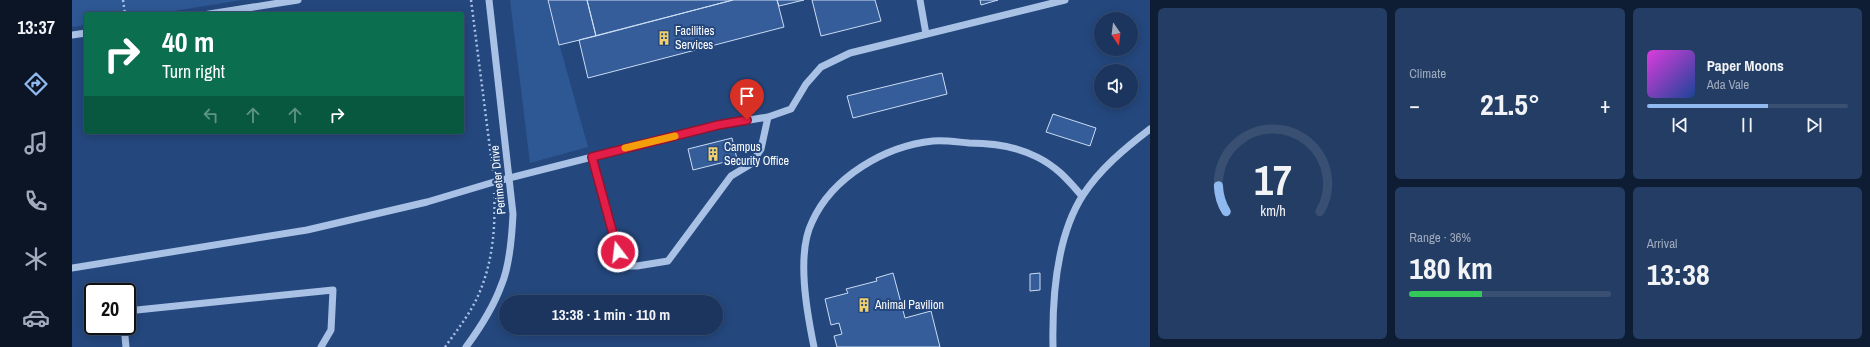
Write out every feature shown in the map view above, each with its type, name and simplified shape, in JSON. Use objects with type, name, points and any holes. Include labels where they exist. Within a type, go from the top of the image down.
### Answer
[{"type":"street","points":[[221,12],[298,0]]},
{"type":"street","name":"Perimeter Drive","points":[[466,347],[480,328],[502,285],[511,241],[513,214],[489,0]]},
{"type":"street","points":[[920,0],[926,34]]},
{"type":"street","points":[[72,268],[307,230],[427,202],[510,178],[718,125],[768,117],[791,109],[806,84],[821,67],[850,53],[1041,3],[1065,0]]},
{"type":"street","points":[[72,35],[84,33]]},
{"type":"street","points":[[592,157],[622,266],[637,266],[668,261],[731,176],[751,164],[761,149],[768,117]]},
{"type":"street","points":[[1053,347],[1052,309],[1058,261],[1072,217],[1082,196],[1107,166],[1126,148],[1150,129]]},
{"type":"street","points":[[814,347],[808,321],[804,276],[805,243],[812,222],[832,191],[860,166],[904,147],[933,141],[994,144],[1036,156],[1060,171],[1082,196]]},
{"type":"street","points":[[136,309],[333,290],[331,330],[321,347]]},
{"type":"street","points":[[125,335],[126,347]]},
{"type":"path","points":[[123,0],[125,12]]},
{"type":"shaded area","points":[[72,0],[242,0],[167,12],[84,12],[84,25],[72,27]]},
{"type":"shaded area","points":[[510,0],[547,0],[588,147],[530,163]]},
{"type":"building","points":[[548,0],[587,0],[596,36],[559,45]]},
{"type":"building","name":"Facilities Services","points":[[587,0],[733,0],[596,36]]},
{"type":"building","name":"Facilities Services","points":[[733,0],[777,0],[784,27],[588,78],[579,40]]},
{"type":"building","points":[[777,0],[804,0],[779,6]]},
{"type":"building","points":[[812,0],[875,0],[881,21],[821,36]]},
{"type":"building","points":[[980,0],[998,0],[981,5]]},
{"type":"building","points":[[942,73],[947,94],[853,118],[847,96]]},
{"type":"building","points":[[1053,114],[1096,128],[1090,146],[1046,132]]},
{"type":"building","name":"Campus Security Office","points":[[732,138],[737,159],[693,170],[688,149]]},
{"type":"building","name":"Animal Pavilion","points":[[893,273],[905,318],[931,311],[940,347],[837,347],[834,336],[842,334],[839,323],[831,325],[825,299],[848,293],[846,289],[877,281],[876,278]]},
{"type":"building","points":[[1040,273],[1040,290],[1030,291],[1030,274]]},
{"type":"slow traffic","points":[[625,148],[675,136]]},
{"type":"place","name":"Facilities Services","points":[[664,38]]},
{"type":"place","name":"Campus Security Office","points":[[713,154]]},
{"type":"place","name":"Animal Pavilion","points":[[864,305]]},
{"type":"route","points":[[618,252],[592,157],[718,125],[747,120]]}]
